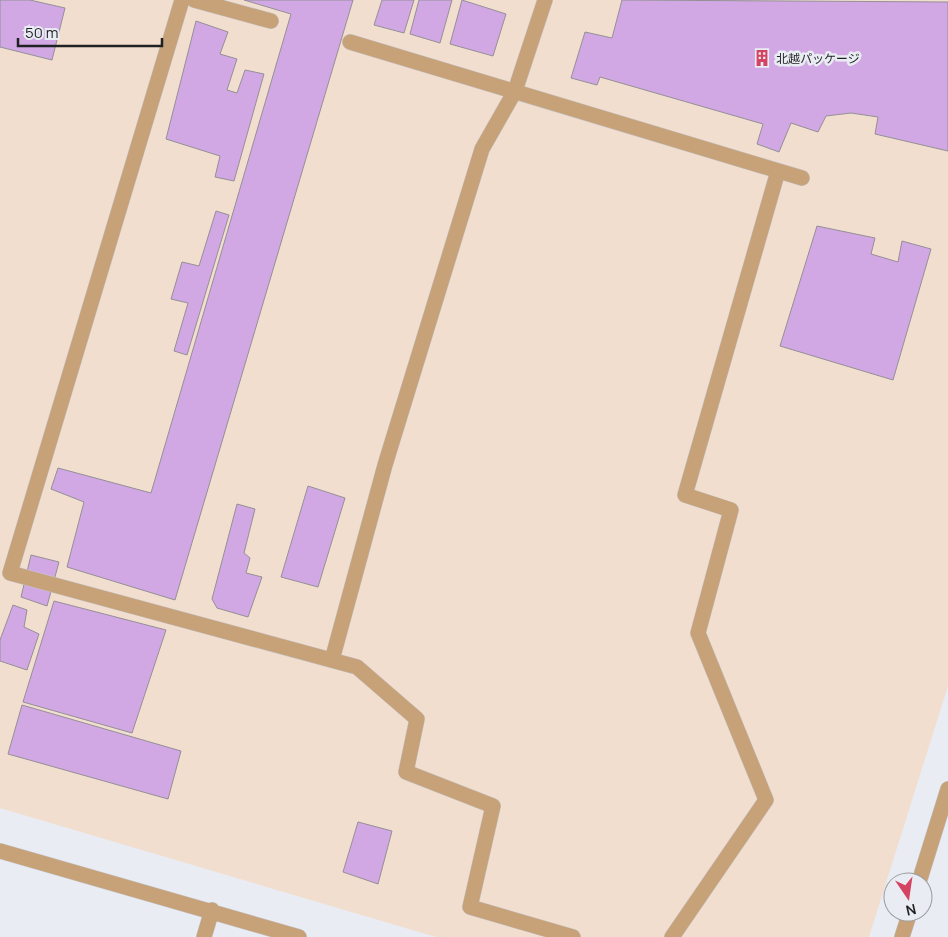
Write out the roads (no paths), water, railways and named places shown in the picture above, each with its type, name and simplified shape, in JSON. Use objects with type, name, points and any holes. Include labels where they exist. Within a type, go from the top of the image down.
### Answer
[{"type":"street","points":[[182,0],[10,573],[357,667],[417,719],[406,772],[493,806],[470,907],[573,937]]},
{"type":"street","points":[[194,0],[271,21]]},
{"type":"street","points":[[332,660],[385,465],[482,149],[515,91],[545,0]]},
{"type":"street","points":[[350,42],[802,178]]},
{"type":"street","points":[[672,937],[766,800],[698,633],[731,510],[685,495],[778,171]]},
{"type":"street","points":[[922,872],[948,789]]},
{"type":"street","points":[[0,850],[212,910],[299,937]]},
{"type":"street","points":[[204,937],[212,910]]},
{"type":"street","points":[[907,936],[909,922]]},
{"type":"place","name":"北越パッケージ","points":[[762,58]]}]
